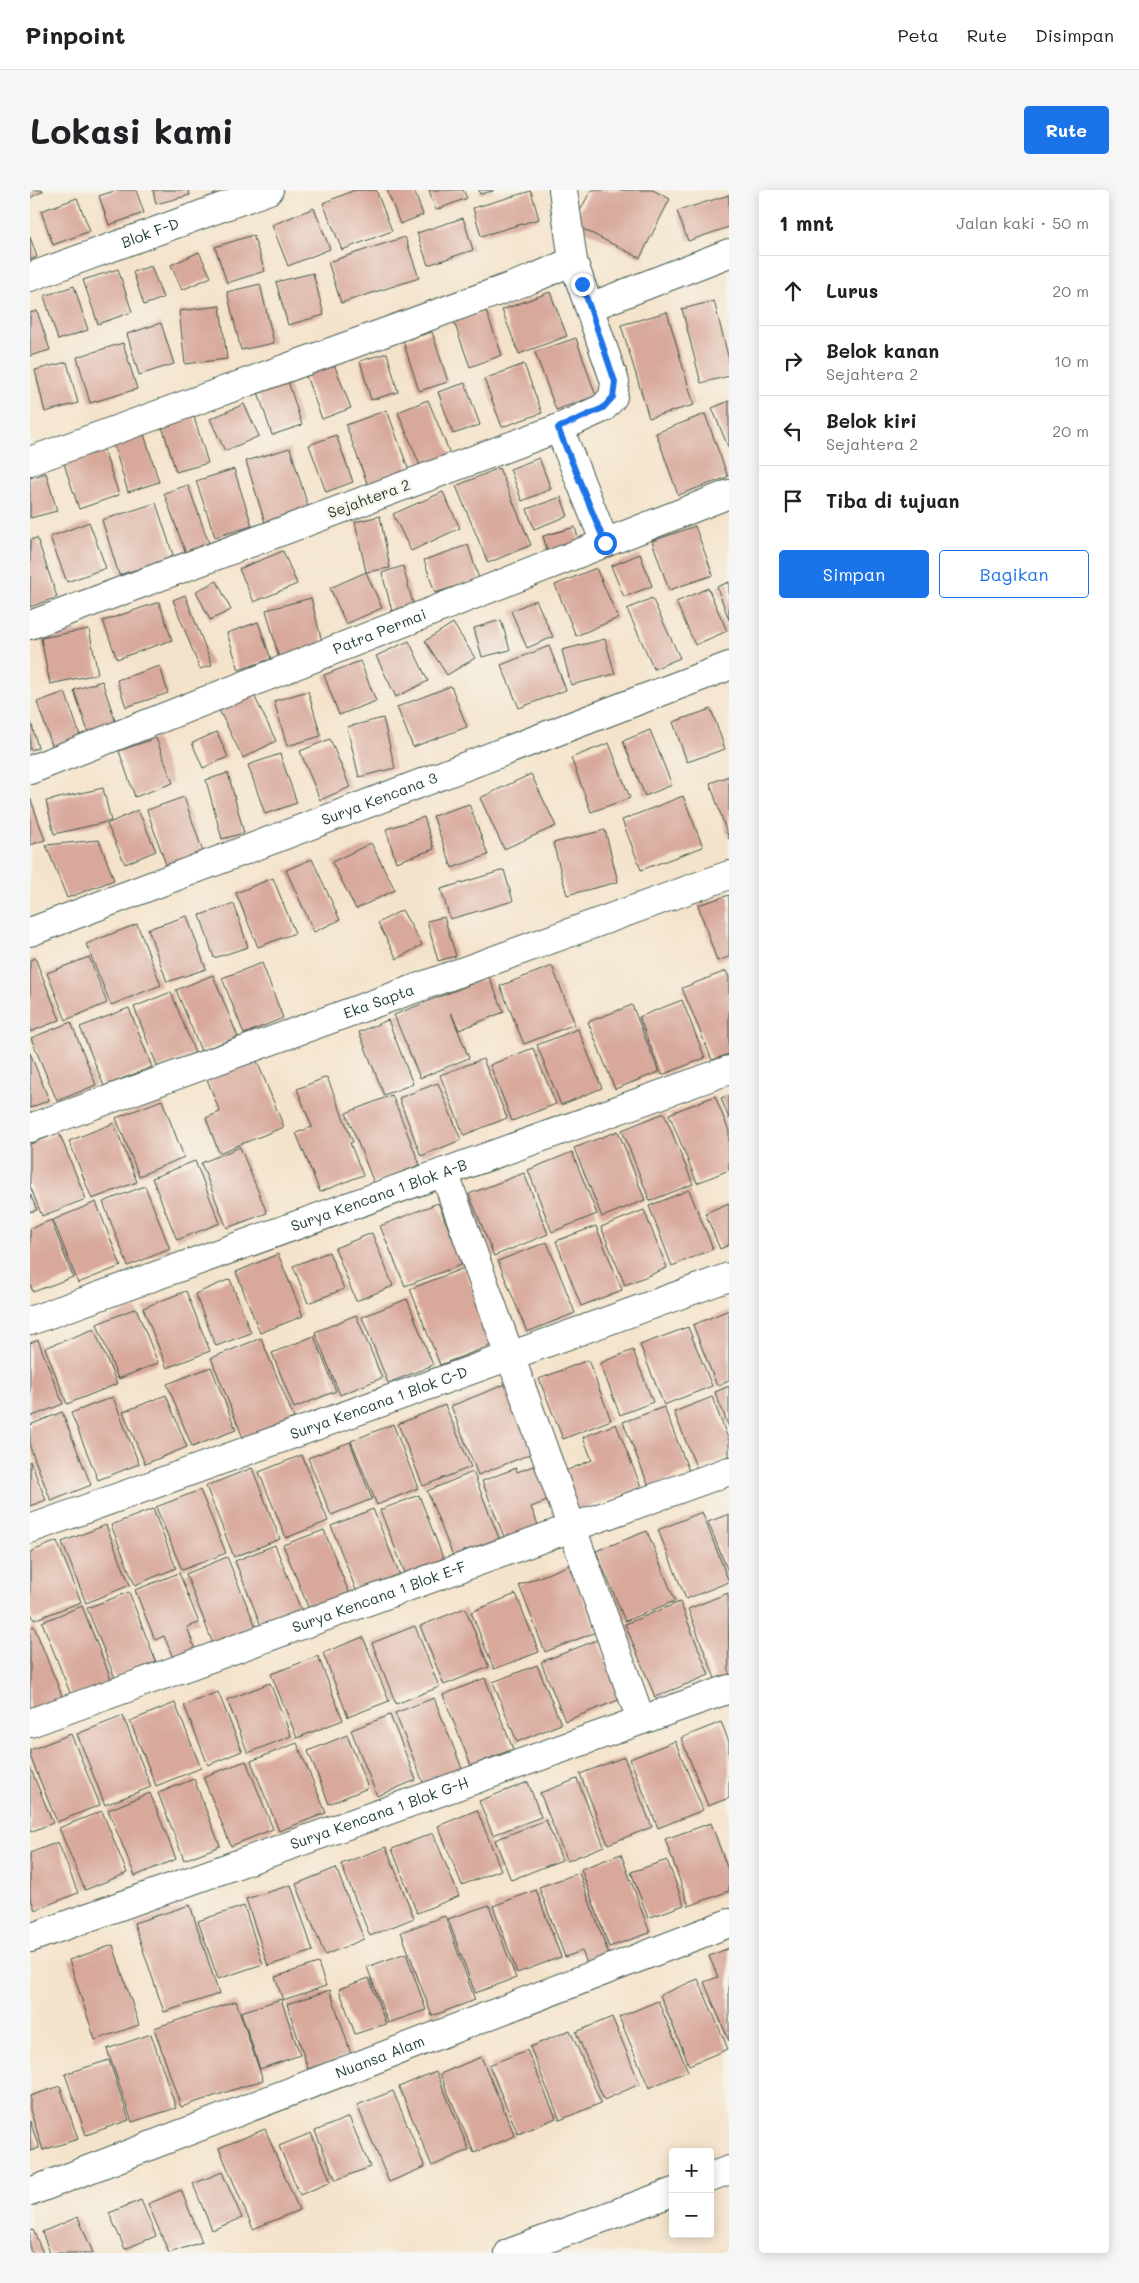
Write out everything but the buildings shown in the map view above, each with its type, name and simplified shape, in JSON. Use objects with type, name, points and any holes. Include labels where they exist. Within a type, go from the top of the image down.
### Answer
[{"type":"street","name":"Blok F-D","points":[[30,277],[268,190]]},
{"type":"street","name":"Sejahtera 2","points":[[30,625],[558,428],[603,408],[613,397],[615,382],[573,261],[563,190]]},
{"type":"street","points":[[590,307],[729,253]]},
{"type":"street","points":[[30,461],[532,279],[573,261]]},
{"type":"street","points":[[558,428],[605,543]]},
{"type":"street","name":"Patra Permai","points":[[30,770],[729,494]]},
{"type":"street","name":"Surya Kencana 3","points":[[30,932],[729,666]]},
{"type":"street","name":"Eka Sapta","points":[[30,1128],[729,874]]},
{"type":"street","name":"Surya Kencana 1 Blok A-B","points":[[30,1321],[729,1070]]},
{"type":"street","points":[[444,1172],[641,1720]]},
{"type":"street","name":"Surya Kencana 1 Blok C-D","points":[[30,1529],[729,1277]]},
{"type":"street","name":"Surya Kencana 1 Blok E-F","points":[[30,1723],[729,1471]]},
{"type":"street","name":"Surya Kencana 1 Blok G-H","points":[[30,1938],[729,1689]]},
{"type":"street","name":"Nuansa Alam","points":[[30,2192],[729,1923]]},
{"type":"street","points":[[714,2176],[729,2170]]},
{"type":"street","points":[[509,2253],[670,2193]]},
{"type":"route","points":[[582,284],[615,382],[613,397],[603,408],[558,428],[605,543]]}]
